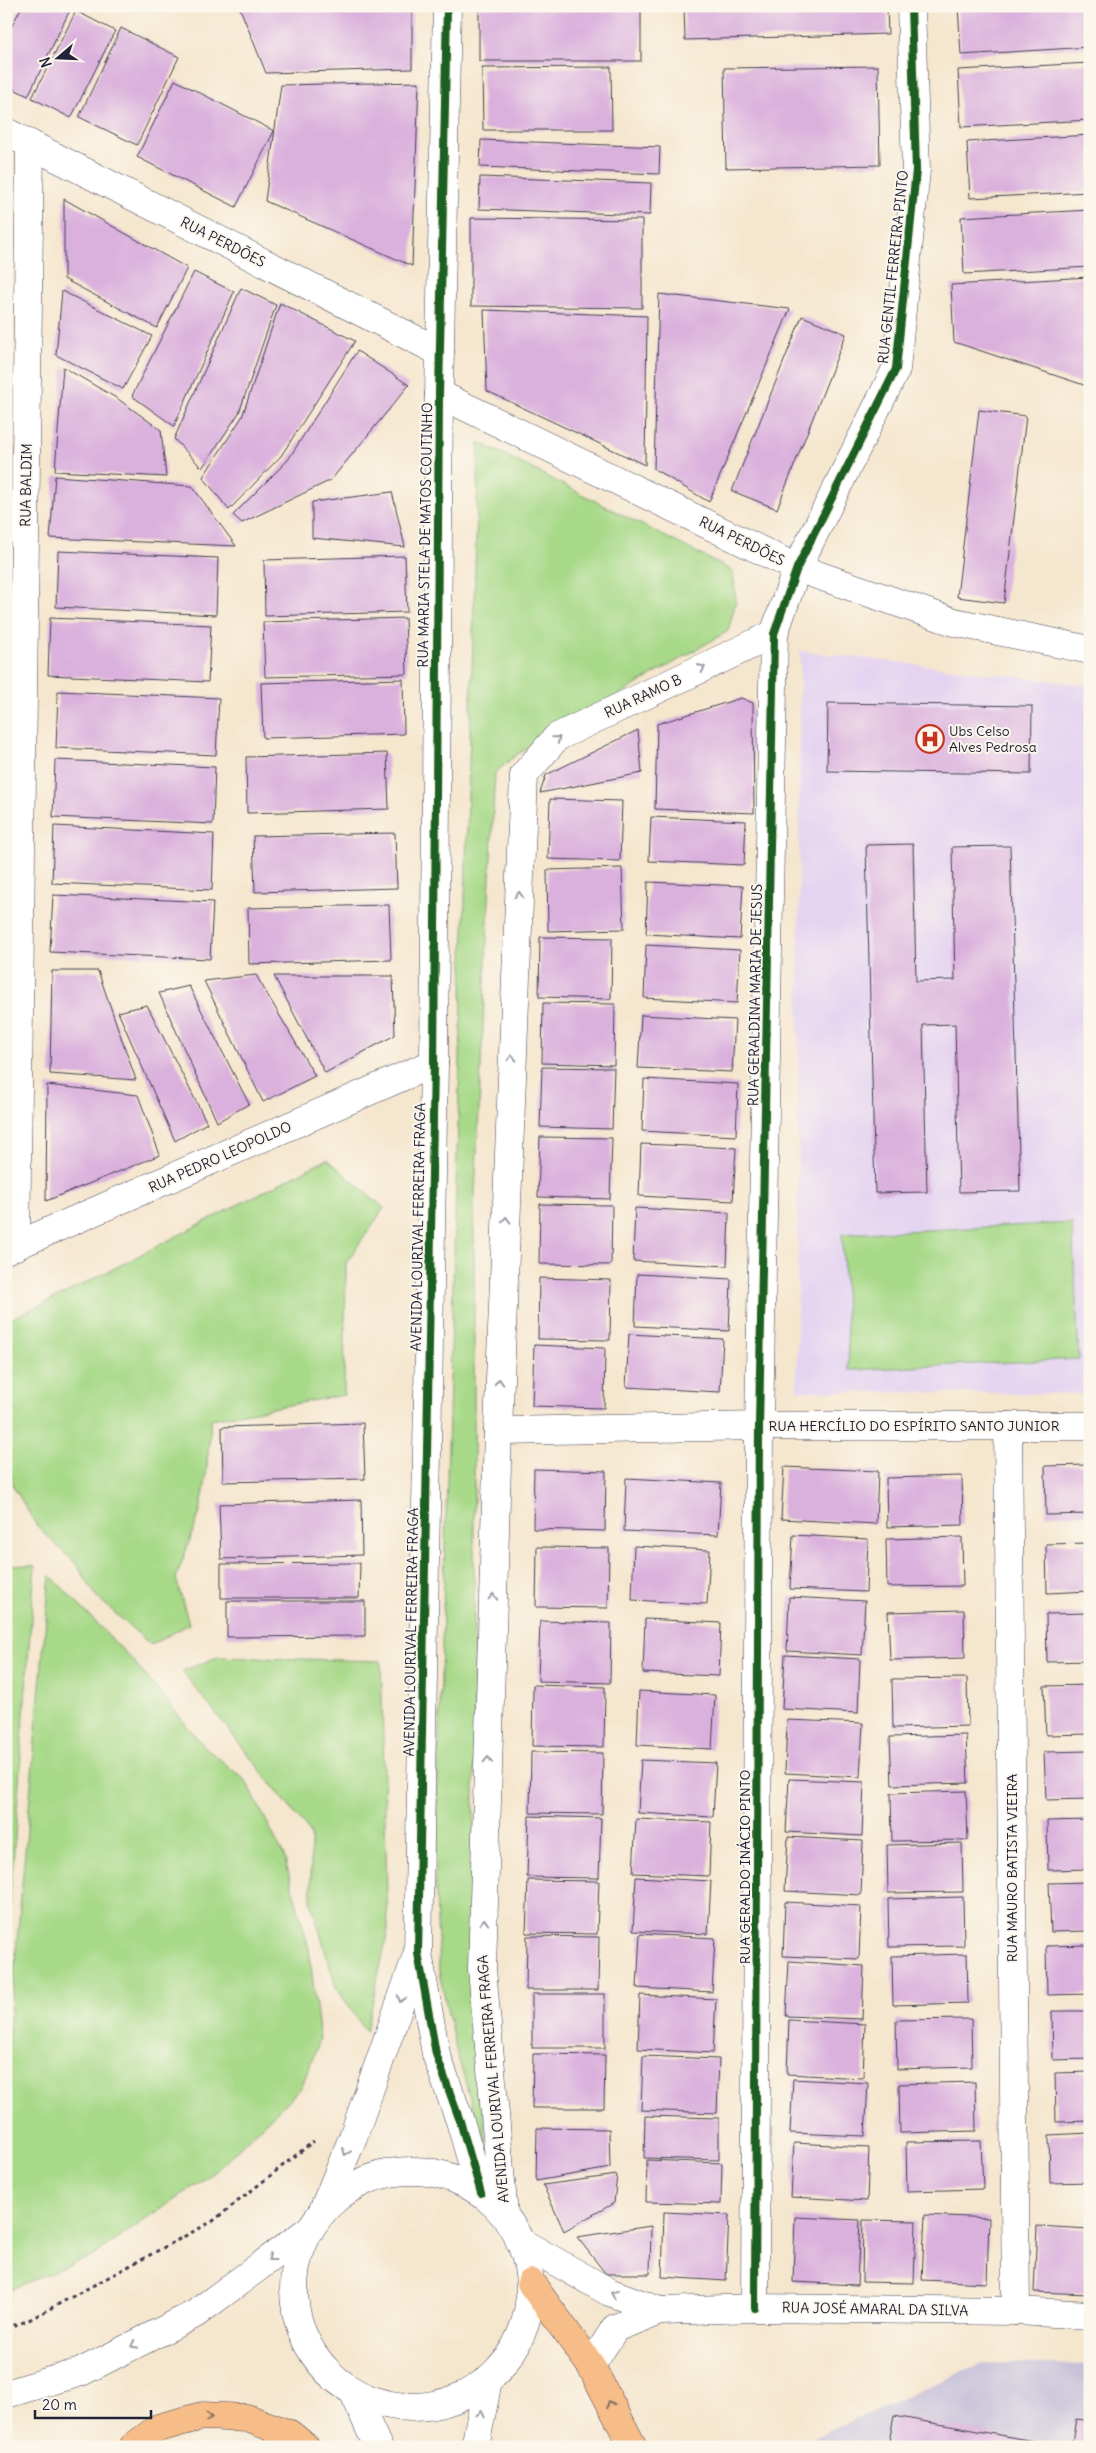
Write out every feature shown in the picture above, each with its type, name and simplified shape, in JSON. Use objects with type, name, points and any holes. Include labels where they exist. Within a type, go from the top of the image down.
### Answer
[{"type":"highway","points":[[530,2283],[591,2366],[633,2447]]},
{"type":"highway","points":[[133,2447],[158,2428],[202,2416],[247,2418],[290,2434],[306,2447]]},
{"type":"street","name":"RUA MARIA STELA DE MATOS COUTINHO","points":[[434,1064],[439,394],[447,6]]},
{"type":"street","name":"RUA GENTIL FERREIRA PINTO","points":[[797,568],[896,369],[916,170],[911,6]]},
{"type":"street","name":"RUA PERDÕES","points":[[18,138],[440,352]]},
{"type":"street","name":"RUA BALDIM","points":[[11,1248],[18,138]]},
{"type":"street","name":"RUA PERDÕES","points":[[439,394],[797,568],[954,622],[1090,650]]},
{"type":"street","name":"RUA GERALDINA MARIA DE JESUS","points":[[759,1426],[774,634],[797,568]]},
{"type":"street","name":"RUA RAMO B","points":[[524,775],[557,737],[774,634]]},
{"type":"street","name":"AVENIDA LOURIVAL FERREIRA FRAGA","points":[[504,2215],[482,1969],[498,1431],[524,775]]},
{"type":"street","name":"RUA PEDRO LEOPOLDO","points":[[11,1248],[434,1064]]},
{"type":"street","name":"AVENIDA LOURIVAL FERREIRA FRAGA","points":[[434,1064],[418,1954],[436,2054],[460,2122],[481,2193]]},
{"type":"street","name":"RUA HERCÍLIO DO ESPÍRITO SANTO JUNIOR","points":[[498,1431],[759,1426],[1090,1426]]},
{"type":"street","name":"RUA GERALDO INÁCIO PINTO","points":[[755,2308],[759,1426]]},
{"type":"street","name":"RUA MAURO BATISTA VIEIRA","points":[[1008,1426],[1016,2311]]},
{"type":"street","name":"AVENIDA LOURIVAL FERREIRA FRAGA","points":[[354,2393],[326,2371],[304,2339],[294,2302],[296,2264],[352,2137],[418,1954]]},
{"type":"street","points":[[6,2394],[81,2372],[195,2314],[316,2220],[348,2189],[381,2174],[416,2170],[450,2176],[481,2193],[504,2215],[520,2242],[527,2262],[530,2283],[527,2320],[516,2345],[512,2354],[488,2381],[456,2400],[421,2408],[386,2405],[354,2393]]},
{"type":"street","name":"RUA JOSÉ AMARAL DA SILVA","points":[[520,2242],[609,2292],[660,2311]]},
{"type":"street","name":"RUA JOSÉ AMARAL DA SILVA","points":[[591,2366],[615,2328],[660,2311],[755,2308],[1016,2311],[1090,2315]]},
{"type":"street","points":[[475,2447],[488,2381]]},
{"type":"street","points":[[354,2393],[378,2447]]},
{"type":"path","points":[[6,2328],[28,2320],[213,2221],[312,2141],[352,2137]]},
{"type":"shaded area","points":[[800,651],[1090,685],[1090,1394],[797,1391]]},
{"type":"shaded area","points":[[982,2363],[1090,2365],[1090,2447],[793,2447]]},
{"type":"green space","points":[[479,442],[733,571],[736,601],[728,631],[516,755],[495,773],[474,1214],[474,1979],[487,2155],[456,2050],[439,1972],[435,1870]]},
{"type":"green space","points":[[327,1159],[384,1208],[346,1263],[344,1395],[211,1419],[205,1487],[199,1515],[176,1578],[189,1624],[151,1645],[97,1597],[76,1564],[37,1526],[13,1486],[6,1445],[6,1321],[62,1295]]},
{"type":"green space","points":[[1072,1223],[1079,1359],[849,1370],[842,1234]]},
{"type":"green space","points":[[6,1564],[35,1566],[6,1958]]},
{"type":"green space","points":[[50,1575],[135,1663],[203,1745],[246,1781],[284,1856],[309,1949],[320,2040],[301,2088],[213,2173],[93,2256],[6,2291],[6,2062]]},
{"type":"green space","points":[[218,1657],[381,1661],[388,1931],[366,2032],[336,1987],[311,1902],[311,1834],[182,1671]]},
{"type":"building","points":[[22,6],[71,8],[28,96],[6,85],[6,37]]},
{"type":"building","points":[[239,6],[412,6],[412,69],[266,73]]},
{"type":"building","points":[[479,6],[641,6],[641,61],[479,61]]},
{"type":"building","points":[[684,6],[887,6],[888,34],[685,40]]},
{"type":"building","points":[[958,6],[1090,6],[1090,47],[961,55]]},
{"type":"building","points":[[76,11],[115,31],[71,118],[32,98]]},
{"type":"building","points":[[121,28],[179,57],[137,145],[79,117]]},
{"type":"building","points":[[1090,63],[1090,120],[961,127],[958,70]]},
{"type":"building","points":[[878,66],[880,165],[726,168],[724,68]]},
{"type":"building","points":[[611,67],[612,130],[483,130],[482,68]]},
{"type":"building","points":[[175,80],[274,131],[236,207],[137,157]]},
{"type":"building","points":[[419,82],[412,266],[265,201],[281,85]]},
{"type":"building","points":[[1090,135],[1090,192],[970,198],[967,142]]},
{"type":"building","points":[[481,140],[660,147],[659,174],[480,167]]},
{"type":"building","points":[[480,177],[651,183],[650,215],[479,209]]},
{"type":"building","points":[[64,199],[187,268],[157,328],[64,279]]},
{"type":"building","points":[[1090,210],[1090,267],[964,274],[961,217]]},
{"type":"building","points":[[471,218],[642,220],[642,308],[471,306]]},
{"type":"building","points":[[194,272],[234,292],[174,426],[132,396]]},
{"type":"building","points":[[1089,277],[1090,387],[954,342],[951,285]]},
{"type":"building","points":[[241,288],[276,305],[239,413],[202,468],[174,439]]},
{"type":"building","points":[[62,291],[152,336],[123,389],[56,355]]},
{"type":"building","points":[[659,294],[790,309],[709,502],[654,469]]},
{"type":"building","points":[[280,303],[355,341],[281,456],[229,510],[203,477],[242,417]]},
{"type":"building","points":[[484,310],[647,316],[645,465],[487,391]]},
{"type":"building","points":[[802,316],[846,334],[777,509],[732,491]]},
{"type":"building","points":[[357,351],[409,385],[331,480],[242,523],[233,515],[288,460]]},
{"type":"building","points":[[63,367],[118,399],[161,430],[166,477],[55,471]]},
{"type":"building","points":[[979,410],[1026,416],[1004,603],[957,597]]},
{"type":"building","points":[[55,476],[192,486],[236,546],[50,538]]},
{"type":"building","points":[[392,492],[405,547],[312,538],[312,502]]},
{"type":"building","points":[[58,551],[218,558],[216,615],[56,607]]},
{"type":"building","points":[[405,556],[407,612],[265,616],[264,560]]},
{"type":"building","points":[[50,618],[211,625],[208,682],[48,675]]},
{"type":"building","points":[[405,618],[407,674],[265,677],[263,622]]},
{"type":"building","points":[[403,679],[404,734],[263,738],[261,683]]},
{"type":"building","points":[[58,691],[219,698],[216,755],[56,748]]},
{"type":"building","points":[[741,698],[753,703],[754,813],[655,809],[657,724]]},
{"type":"building","name":"Ubs Celso Alves Pedrosa","points":[[828,703],[1032,706],[1031,774],[827,771]]},
{"type":"building","points":[[638,730],[642,773],[540,793],[546,775]]},
{"type":"building","points":[[387,753],[389,809],[247,813],[246,757]]},
{"type":"building","points":[[55,760],[215,767],[213,824],[53,817]]},
{"type":"building","points":[[550,799],[622,801],[620,861],[548,859]]},
{"type":"building","points":[[651,817],[746,821],[744,865],[649,861]]},
{"type":"building","points":[[54,826],[214,834],[212,890],[52,883]]},
{"type":"building","points":[[395,833],[397,888],[255,892],[253,836]]},
{"type":"building","points":[[913,844],[916,981],[955,980],[952,847],[1010,846],[1020,1191],[959,1192],[955,1024],[923,1025],[927,1192],[875,1193],[866,845]]},
{"type":"building","points":[[622,868],[624,929],[548,931],[547,870]]},
{"type":"building","points":[[648,882],[743,886],[740,939],[646,934]]},
{"type":"building","points":[[53,895],[213,902],[210,959],[50,952]]},
{"type":"building","points":[[389,905],[391,960],[249,964],[248,908]]},
{"type":"building","points":[[540,937],[612,938],[611,999],[539,997]]},
{"type":"building","points":[[646,945],[740,950],[737,1003],[644,998]]},
{"type":"building","points":[[52,971],[98,971],[136,1080],[50,1074]]},
{"type":"building","points":[[256,975],[315,1076],[263,1102],[204,981]]},
{"type":"building","points":[[274,976],[393,976],[395,1035],[325,1073]]},
{"type":"building","points":[[189,986],[249,1104],[217,1122],[159,993]]},
{"type":"building","points":[[543,1003],[615,1004],[614,1065],[542,1063]]},
{"type":"building","points":[[147,1005],[207,1123],[175,1141],[118,1012]]},
{"type":"building","points":[[641,1015],[735,1020],[732,1072],[638,1068]]},
{"type":"building","points":[[542,1067],[614,1068],[612,1129],[540,1127]]},
{"type":"building","points":[[644,1079],[738,1084],[736,1136],[642,1131]]},
{"type":"building","points":[[47,1085],[138,1095],[160,1155],[46,1201]]},
{"type":"building","points":[[540,1137],[612,1138],[610,1199],[538,1197]]},
{"type":"building","points":[[641,1144],[736,1148],[733,1201],[639,1196]]},
{"type":"building","points":[[540,1204],[612,1205],[611,1265],[539,1264]]},
{"type":"building","points":[[635,1208],[729,1213],[727,1266],[633,1261]]},
{"type":"building","points":[[637,1274],[731,1279],[729,1331],[635,1326]]},
{"type":"building","points":[[539,1278],[611,1280],[610,1340],[538,1339]]},
{"type":"building","points":[[629,1334],[723,1339],[720,1392],[626,1387]]},
{"type":"building","points":[[534,1345],[605,1348],[604,1408],[532,1406]]},
{"type":"building","points":[[363,1423],[365,1479],[223,1482],[222,1427]]},
{"type":"building","points":[[1090,1465],[1090,1514],[1046,1515],[1045,1466]]},
{"type":"building","points":[[784,1467],[878,1471],[876,1524],[781,1519]]},
{"type":"building","points":[[534,1469],[606,1471],[605,1531],[533,1529]]},
{"type":"building","points":[[962,1476],[963,1525],[887,1527],[886,1478]]},
{"type":"building","points":[[626,1478],[721,1483],[718,1535],[624,1531]]},
{"type":"building","points":[[361,1500],[362,1555],[221,1559],[219,1504]]},
{"type":"building","points":[[793,1535],[868,1539],[866,1592],[790,1589]]},
{"type":"building","points":[[962,1537],[963,1586],[887,1587],[886,1539]]},
{"type":"building","points":[[1090,1543],[1090,1591],[1047,1593],[1046,1544]]},
{"type":"building","points":[[634,1546],[710,1550],[707,1604],[632,1600]]},
{"type":"building","points":[[537,1547],[609,1548],[608,1608],[536,1607]]},
{"type":"building","points":[[360,1563],[359,1598],[221,1598],[221,1564]]},
{"type":"building","points":[[789,1597],[865,1601],[862,1655],[787,1651]]},
{"type":"building","points":[[227,1601],[365,1601],[365,1636],[227,1637]]},
{"type":"building","points":[[964,1610],[965,1658],[890,1660],[888,1612]]},
{"type":"building","points":[[1090,1613],[1090,1661],[1047,1662],[1046,1614]]},
{"type":"building","points":[[645,1619],[721,1623],[719,1676],[643,1673]]},
{"type":"building","points":[[540,1621],[611,1623],[610,1683],[538,1681]]},
{"type":"building","points":[[785,1655],[860,1659],[858,1713],[782,1709]]},
{"type":"building","points":[[967,1678],[968,1726],[893,1728],[892,1679]]},
{"type":"building","points":[[533,1685],[605,1687],[604,1747],[532,1746]]},
{"type":"building","points":[[1090,1685],[1090,1734],[1046,1735],[1044,1686]]},
{"type":"building","points":[[639,1691],[715,1695],[712,1749],[637,1745]]},
{"type":"building","points":[[787,1720],[863,1723],[860,1777],[785,1773]]},
{"type":"building","points":[[966,1735],[968,1783],[892,1785],[890,1737]]},
{"type":"building","points":[[1090,1751],[1090,1799],[1046,1800],[1044,1752]]},
{"type":"building","points":[[531,1752],[603,1753],[602,1814],[530,1813]]},
{"type":"building","points":[[641,1760],[716,1763],[713,1817],[638,1813]]},
{"type":"building","points":[[789,1779],[864,1782],[862,1836],[786,1832]]},
{"type":"building","points":[[966,1791],[968,1840],[892,1841],[891,1793]]},
{"type":"building","points":[[529,1816],[601,1818],[599,1878],[527,1877]]},
{"type":"building","points":[[636,1819],[711,1822],[709,1876],[633,1873]]},
{"type":"building","points":[[1090,1820],[1090,1869],[1048,1870],[1047,1821]]},
{"type":"building","points":[[788,1837],[863,1841],[861,1895],[785,1891]]},
{"type":"building","points":[[962,1843],[963,1892],[888,1893],[887,1845]]},
{"type":"building","points":[[636,1877],[711,1881],[708,1934],[633,1931]]},
{"type":"building","points":[[528,1880],[599,1881],[597,1934],[526,1933]]},
{"type":"building","points":[[1090,1882],[1090,1931],[1051,1932],[1049,1883]]},
{"type":"building","points":[[963,1897],[964,1946],[889,1947],[888,1899]]},
{"type":"building","points":[[785,1902],[861,1906],[859,1959],[783,1956]]},
{"type":"building","points":[[640,1934],[715,1938],[712,1992],[637,1988]]},
{"type":"building","points":[[527,1936],[599,1937],[598,1990],[526,1990]]},
{"type":"building","points":[[1090,1945],[1090,1994],[1047,1995],[1046,1946]]},
{"type":"building","points":[[967,1954],[968,2003],[893,2005],[892,1956]]},
{"type":"building","points":[[789,1961],[864,1966],[862,2019],[786,2016]]},
{"type":"building","points":[[532,1994],[605,1994],[605,2048],[532,2048]]},
{"type":"building","points":[[640,1995],[716,1999],[713,2053],[638,2049]]},
{"type":"building","points":[[1052,2011],[1090,2011],[1090,2059],[1053,2060]]},
{"type":"building","points":[[971,2019],[972,2067],[897,2069],[896,2020]]},
{"type":"building","points":[[789,2020],[865,2024],[863,2078],[787,2074]]},
{"type":"building","points":[[533,2054],[605,2055],[604,2108],[532,2108]]},
{"type":"building","points":[[643,2056],[719,2059],[717,2113],[641,2110]]},
{"type":"building","points":[[1090,2072],[1090,2121],[1056,2122],[1055,2073]]},
{"type":"building","points":[[793,2079],[868,2083],[865,2136],[790,2133]]},
{"type":"building","points":[[975,2082],[976,2131],[900,2133],[899,2084]]},
{"type":"building","points":[[645,2116],[719,2118],[719,2160],[644,2158]]},
{"type":"building","points":[[537,2128],[609,2129],[610,2168],[536,2181]]},
{"type":"building","points":[[1090,2133],[1090,2182],[1050,2183],[1049,2135]]},
{"type":"building","points":[[981,2141],[983,2189],[907,2191],[906,2142]]},
{"type":"building","points":[[794,2143],[869,2147],[867,2201],[791,2197]]},
{"type":"building","points":[[647,2160],[722,2163],[721,2204],[646,2202]]},
{"type":"building","points":[[617,2175],[614,2203],[564,2231],[543,2185]]},
{"type":"building","points":[[664,2212],[729,2215],[726,2281],[662,2277]]},
{"type":"building","points":[[925,2215],[989,2218],[987,2283],[922,2280]]},
{"type":"building","points":[[795,2217],[860,2220],[857,2285],[793,2282]]},
{"type":"building","points":[[863,2220],[916,2221],[914,2283],[862,2282]]},
{"type":"building","points":[[651,2226],[650,2274],[606,2274],[577,2237]]},
{"type":"building","points":[[1037,2226],[1090,2229],[1090,2294],[1034,2292]]},
{"type":"building","points":[[894,2416],[1061,2446],[1061,2447],[888,2447]]},
{"type":"building","points":[[1076,2419],[1090,2421],[1090,2447],[1071,2447]]},
{"type":"cycle path","points":[[447,6],[439,394],[434,1063],[418,1953],[436,2054],[460,2121],[481,2193]]},
{"type":"cycle path","points":[[755,2308],[759,1426],[774,634],[797,568],[896,369],[916,170],[911,6]]},
{"type":"place","name":"Ubs Celso Alves Pedrosa","points":[[930,739]]}]
